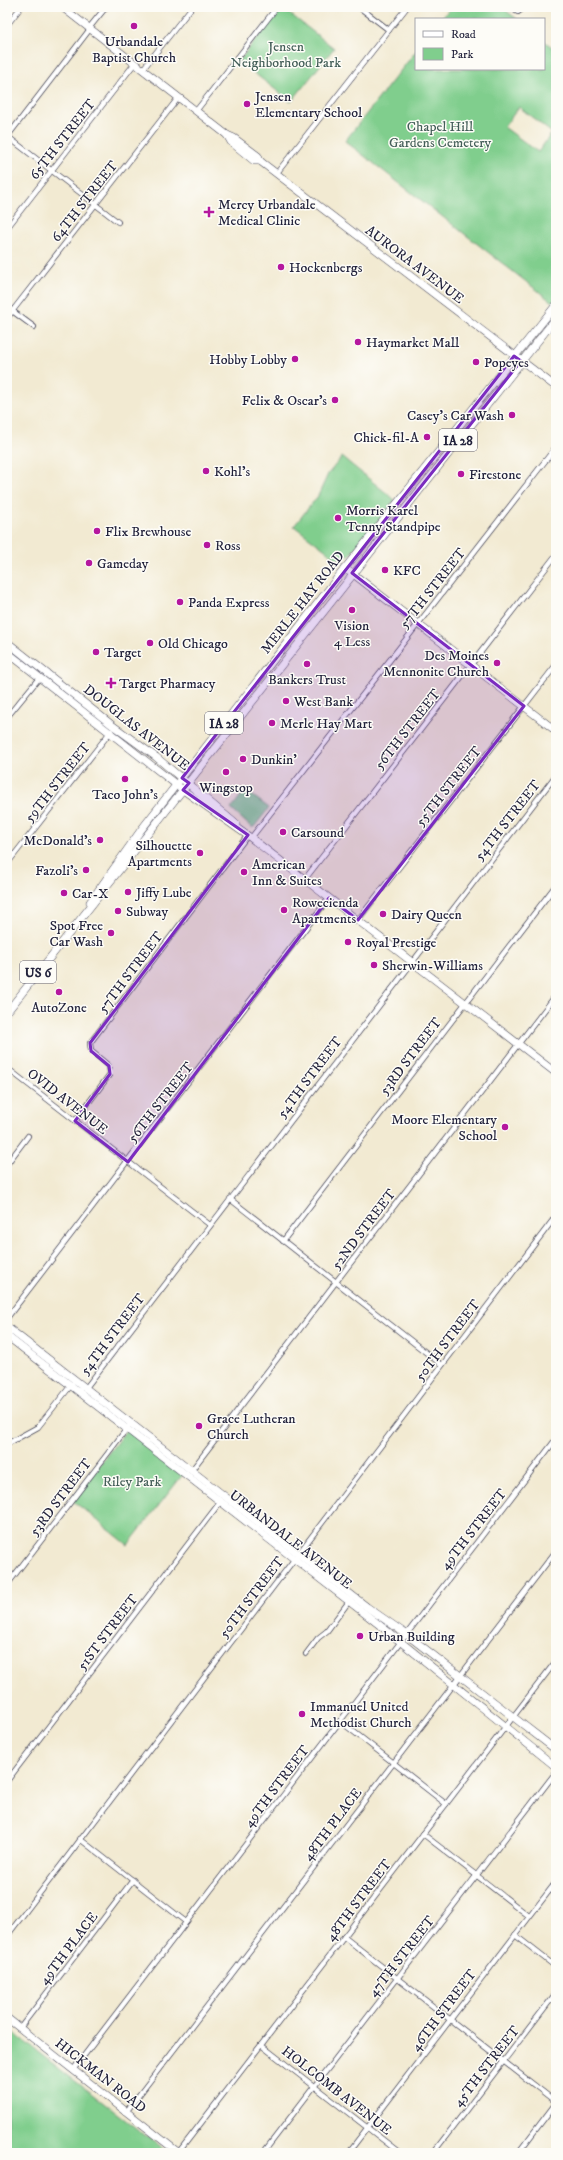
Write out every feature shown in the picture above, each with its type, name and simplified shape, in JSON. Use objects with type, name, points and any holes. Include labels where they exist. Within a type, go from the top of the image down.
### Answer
[{"type":"main road","name":"AURORA AVENUE","points":[[62,7],[227,135],[231,142],[254,161],[260,161],[556,387]]},
{"type":"main road","name":"MERLE HAY ROAD","points":[[77,923],[138,835],[176,785],[344,570],[556,305]]},
{"type":"main road","name":"MERLE HAY ROAD","points":[[7,1012],[189,783],[352,573],[556,318]]},
{"type":"main road","points":[[344,570],[352,573],[556,731]]},
{"type":"main road","name":"DOUGLAS AVENUE","points":[[7,642],[41,675],[110,733],[176,785],[250,837],[556,1073]]},
{"type":"main road","name":"DOUGLAS AVENUE","points":[[7,652],[114,726],[189,783],[250,837]]},
{"type":"main road","name":"URBANDALE AVENUE","points":[[7,1327],[83,1391],[351,1599],[452,1685],[556,1766]]},
{"type":"main road","name":"URBANDALE AVENUE","points":[[7,1336],[73,1382]]},
{"type":"main road","name":"URBANDALE AVENUE","points":[[351,1599],[406,1634],[556,1750]]},
{"type":"main road","name":"HICKMAN ROAD","points":[[7,2018],[179,2153]]},
{"type":"street","points":[[7,25],[21,7]]},
{"type":"street","points":[[106,7],[7,136],[118,222]]},
{"type":"street","points":[[143,69],[192,7]]},
{"type":"street","points":[[196,111],[277,7]]},
{"type":"street","points":[[359,7],[389,30]]},
{"type":"street","points":[[276,174],[407,7]]},
{"type":"street","points":[[507,7],[514,12],[524,8]]},
{"type":"street","name":"65TH STREET","points":[[7,228],[135,63]]},
{"type":"street","name":"64TH STREET","points":[[7,318],[179,97]]},
{"type":"street","points":[[7,307],[34,328]]},
{"type":"street","name":"57TH STREET","points":[[75,1121],[110,1074],[109,1066],[91,1051],[90,1043],[556,447]]},
{"type":"street","name":"56TH STREET","points":[[305,879],[556,555]]},
{"type":"street","name":"55TH STREET","points":[[358,920],[556,665]]},
{"type":"street","points":[[7,717],[41,675]]},
{"type":"street","name":"59TH STREET","points":[[7,864],[114,726]]},
{"type":"street","name":"54TH STREET","points":[[83,1391],[556,775]]},
{"type":"street","name":"53RD STREET","points":[[283,1240],[556,885]]},
{"type":"street","name":"56TH STREET","points":[[7,1318],[329,898]]},
{"type":"street","name":"52ND STREET","points":[[190,1473],[556,995]]},
{"type":"street","name":"OVID AVENUE","points":[[7,1068],[210,1225]]},
{"type":"street","points":[[7,1164],[28,1136]]},
{"type":"street","points":[[230,1199],[442,1364]]},
{"type":"street","name":"50TH STREET","points":[[7,1936],[556,1216]]},
{"type":"street","name":"54TH STREET","points":[[7,1444],[38,1426],[73,1382]]},
{"type":"street","name":"53RD STREET","points":[[7,1585],[129,1426]]},
{"type":"street","name":"49TH STREET","points":[[73,2070],[400,1641],[556,1440]]},
{"type":"street","name":"51ST STREET","points":[[7,1781],[223,1499]]},
{"type":"street","name":"48TH PLACE","points":[[126,2112],[556,1551]]},
{"type":"street","points":[[306,1654],[318,1638],[327,1631],[351,1599]]},
{"type":"street","name":"48TH STREET","points":[[179,2153],[556,1661]]},
{"type":"street","points":[[340,1721],[446,1804]]},
{"type":"street","name":"47TH STREET","points":[[263,2153],[556,1772]]},
{"type":"street","points":[[423,1834],[529,1916]]},
{"type":"street","points":[[80,1839],[186,1922]]},
{"type":"street","name":"49TH PLACE","points":[[20,2028],[133,1880]]},
{"type":"street","name":"46TH STREET","points":[[348,2153],[556,1882]]},
{"type":"street","points":[[515,1935],[556,1967]]},
{"type":"street","points":[[344,1937],[556,2102],[518,2153]]},
{"type":"street","name":"45TH STREET","points":[[433,2153],[556,1993]]},
{"type":"street","name":"HOLCOMB AVENUE","points":[[261,2045],[400,2153]]},
{"type":"highlighted area","points":[[514,356],[521,361],[352,573],[524,706],[358,920],[329,898],[128,1162],[75,1121],[110,1074],[109,1066],[91,1051],[90,1043],[248,835],[183,790],[189,783],[182,778]]},
{"type":"green space","name":"Jensen Neighborhood Park","points":[[281,7],[334,48],[291,102],[239,61]]},
{"type":"green space","points":[[451,7],[501,7],[516,18],[442,18]]},
{"type":"green space","name":"Chapel Hill Gardens Cemetery","points":[[545,42],[556,50],[556,305],[345,141],[415,52],[415,70],[545,70]],"holes":[[[519,107],[552,133],[538,152],[504,127]]]},
{"type":"green space","points":[[342,457],[395,500],[350,555],[337,559],[294,526],[318,496],[328,474]]},
{"type":"green space","points":[[245,790],[269,808],[254,827],[251,827],[231,809]]},
{"type":"green space","name":"Riley Park","points":[[127,1429],[184,1473],[128,1545],[72,1500]]},
{"type":"green space","points":[[7,2028],[168,2153],[51,2153],[48,2150],[46,2153],[7,2153]]},
{"type":"place","name":"Urbandale Baptist Church","points":[[134,26]]},
{"type":"place","name":"Jensen Elementary School","points":[[247,104]]},
{"type":"place","name":"Mercy Urbandale Medical Clinic","points":[[209,212]]},
{"type":"place","name":"Hockenbergs","points":[[281,267]]},
{"type":"place","name":"Haymarket Mall","points":[[358,342]]},
{"type":"place","name":"Hobby Lobby","points":[[295,359]]},
{"type":"place","name":"Popeyes","points":[[476,362]]},
{"type":"place","name":"Felix & Oscar's","points":[[335,400]]},
{"type":"place","name":"Casey's Car Wash","points":[[512,415]]},
{"type":"place","name":"Chick-fil-A","points":[[427,437]]},
{"type":"place","name":"Kohl's","points":[[206,471]]},
{"type":"place","name":"Firestone","points":[[461,474]]},
{"type":"place","name":"Morris Karel Tenny Standpipe","points":[[338,518]]},
{"type":"place","name":"Flix Brewhouse","points":[[97,531]]},
{"type":"place","name":"Ross","points":[[207,545]]},
{"type":"place","name":"Gameday","points":[[89,563]]},
{"type":"place","name":"KFC","points":[[385,570]]},
{"type":"place","name":"Panda Express","points":[[180,602]]},
{"type":"place","name":"Vision 4 Less","points":[[352,610]]},
{"type":"place","name":"Old Chicago","points":[[150,643]]},
{"type":"place","name":"Target","points":[[96,652]]},
{"type":"place","name":"Des Moines Mennonite Church","points":[[497,663]]},
{"type":"place","name":"Bankers Trust","points":[[307,664]]},
{"type":"place","name":"Target Pharmacy","points":[[111,683]]},
{"type":"place","name":"West Bank","points":[[286,701]]},
{"type":"place","name":"Merle Hay Mart","points":[[272,723]]},
{"type":"place","name":"Dunkin'","points":[[243,759]]},
{"type":"place","name":"Wingstop","points":[[226,772]]},
{"type":"place","name":"Taco John's","points":[[125,779]]},
{"type":"place","name":"Carsound","points":[[283,832]]},
{"type":"place","name":"McDonald's","points":[[100,840]]},
{"type":"place","name":"Silhouette Apartments","points":[[200,853]]},
{"type":"place","name":"Fazoli's","points":[[86,870]]},
{"type":"place","name":"American Inn & Suites","points":[[244,872]]},
{"type":"place","name":"Jiffy Lube","points":[[128,892]]},
{"type":"place","name":"Car-X","points":[[64,893]]},
{"type":"place","name":"Rowecienda Apartments","points":[[284,910]]},
{"type":"place","name":"Subway","points":[[118,911]]},
{"type":"place","name":"Dairy Queen","points":[[383,914]]},
{"type":"place","name":"Spot Free Car Wash","points":[[111,933]]},
{"type":"place","name":"Royal Prestige","points":[[348,942]]},
{"type":"place","name":"Sherwin-Williams","points":[[374,965]]},
{"type":"place","name":"AutoZone","points":[[59,992]]},
{"type":"place","name":"Moore Elementary School","points":[[505,1127]]},
{"type":"place","name":"Grace Lutheran Church","points":[[199,1426]]},
{"type":"place","name":"Urban Building","points":[[360,1636]]},
{"type":"place","name":"Immanuel United Methodist Church","points":[[302,1714]]}]
